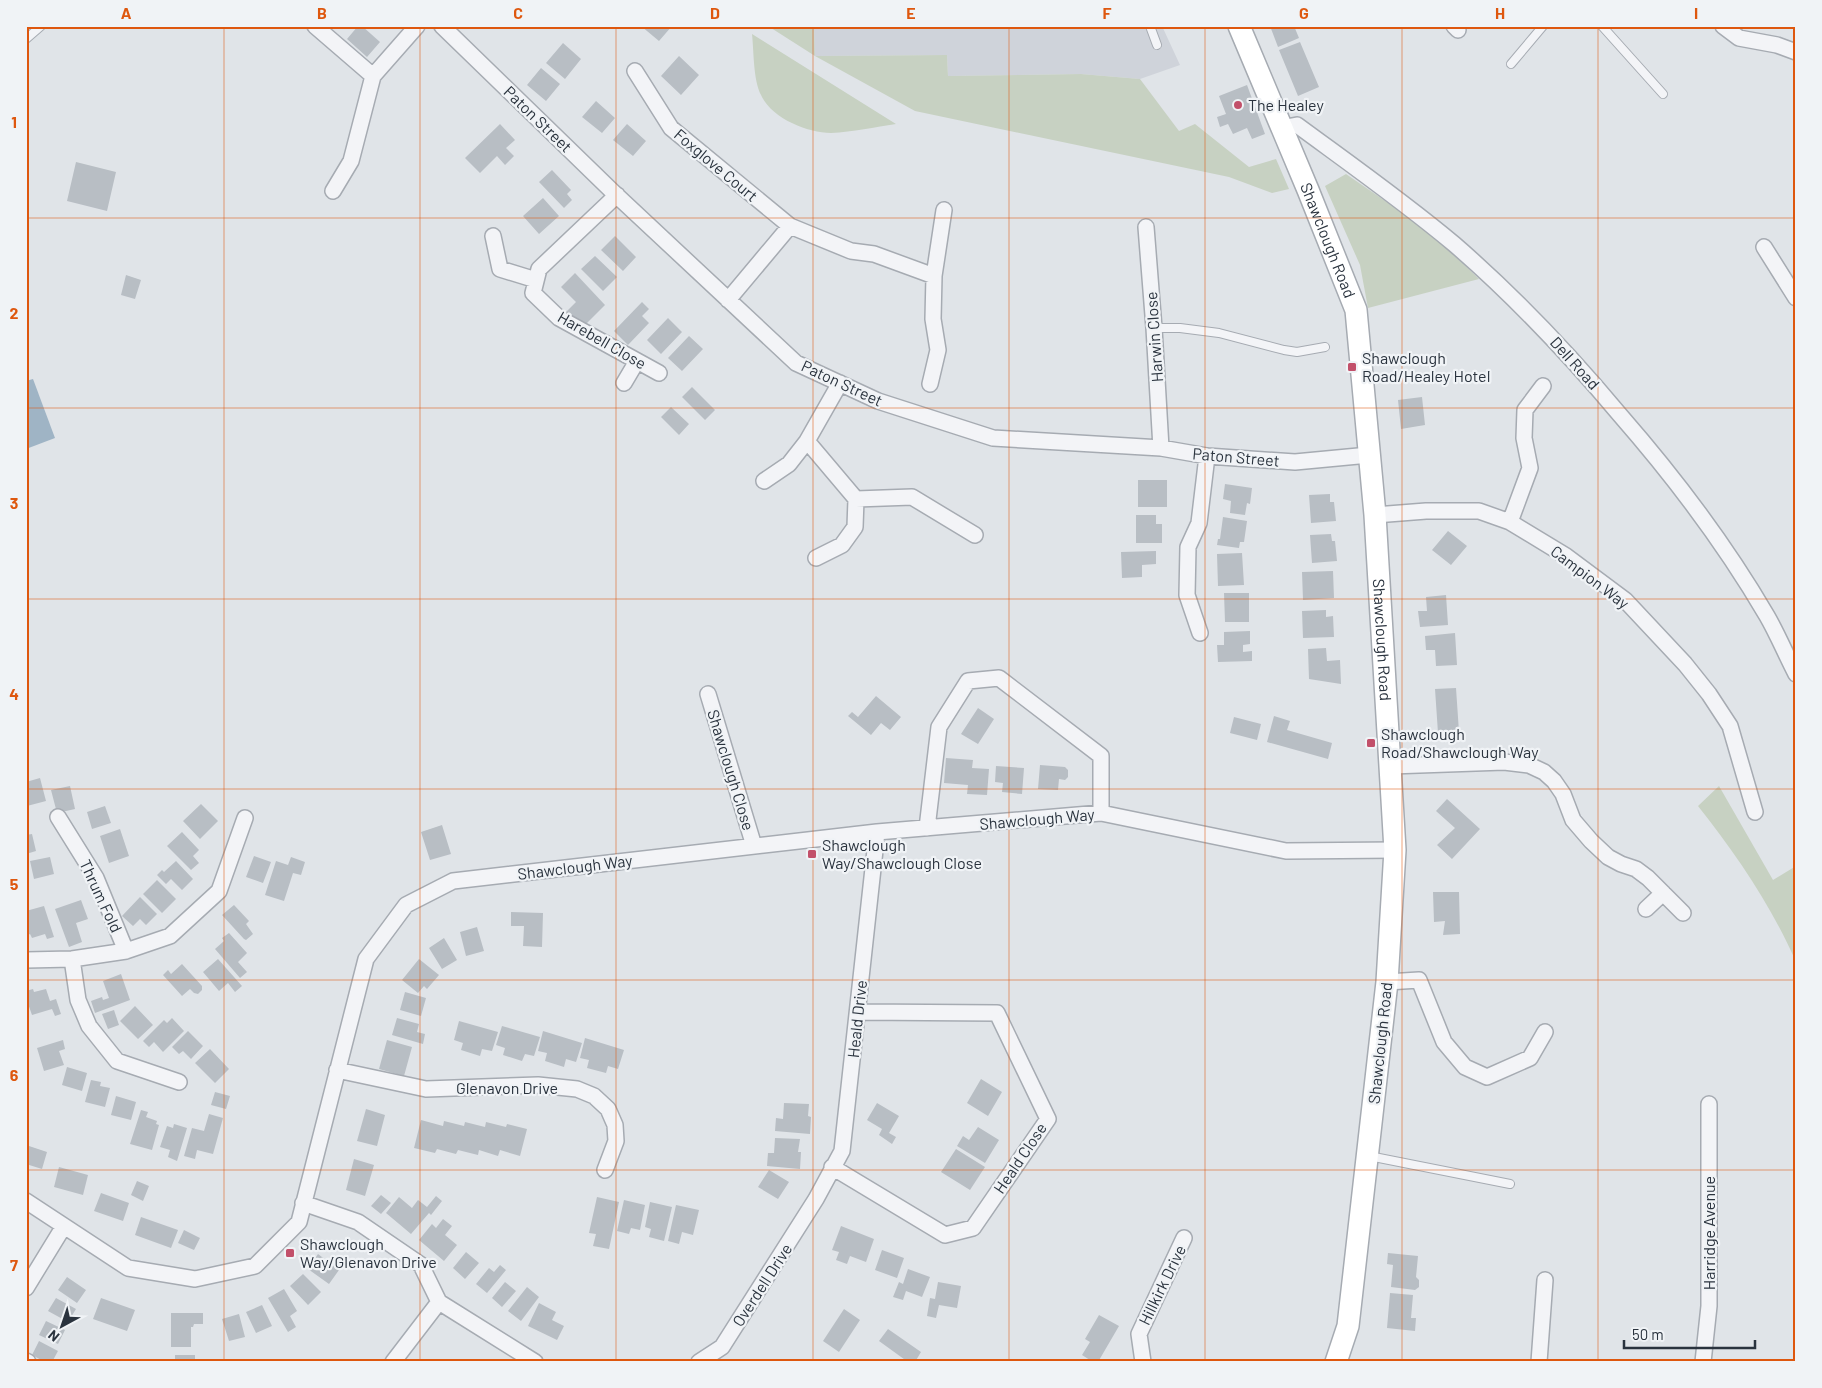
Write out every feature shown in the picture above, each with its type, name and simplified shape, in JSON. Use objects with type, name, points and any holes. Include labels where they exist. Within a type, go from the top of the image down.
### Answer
[{"type":"main road","name":"Shawclough Road","points":[[1239,26],[1356,310],[1375,515],[1395,850],[1387,982],[1348,1326],[1336,1362]]},
{"type":"street","points":[[315,26],[373,76]]},
{"type":"street","points":[[333,191],[351,160],[373,76],[417,26]]},
{"type":"street","name":"Paton Street","points":[[442,26],[617,195],[796,363],[878,401],[993,438],[1161,448],[1207,456],[1295,462],[1369,455]]},
{"type":"street","points":[[1723,26],[1739,38],[1777,45],[1796,52]]},
{"type":"street","name":"Foxglove Court","points":[[635,72],[671,128],[790,226],[851,251],[874,254],[934,276]]},
{"type":"street","name":"Dell Road","points":[[1281,128],[1297,125],[1381,186],[1454,244],[1531,316],[1601,392],[1662,463],[1723,545],[1768,618],[1796,674]]},
{"type":"street","points":[[493,236],[500,268],[536,280],[538,269],[617,195]]},
{"type":"street","points":[[930,384],[938,350],[933,319],[934,276],[944,210]]},
{"type":"street","points":[[728,300],[790,226]]},
{"type":"street","name":"Harwin Close","points":[[1146,227],[1161,448]]},
{"type":"street","points":[[1764,247],[1796,298]]},
{"type":"street","name":"Harebell Close","points":[[536,280],[533,293],[559,318],[659,373]]},
{"type":"street","points":[[624,384],[637,361]]},
{"type":"street","points":[[764,480],[789,464],[807,441],[840,383]]},
{"type":"street","points":[[1510,522],[1530,468],[1524,438],[1525,410],[1543,386]]},
{"type":"street","points":[[807,441],[856,499],[855,527],[842,545],[816,558]]},
{"type":"street","points":[[1200,633],[1187,594],[1188,547],[1198,523],[1207,456]]},
{"type":"street","points":[[856,499],[912,497],[975,535]]},
{"type":"street","name":"Campion Way","points":[[1375,515],[1426,511],[1479,511],[1510,522],[1566,556],[1624,600],[1685,664],[1709,694],[1730,726],[1756,812]]},
{"type":"street","points":[[926,828],[939,727],[968,681],[1000,678],[1101,756],[1101,813]]},
{"type":"street","name":"Shawclough Close","points":[[708,694],[754,846]]},
{"type":"street","points":[[1391,766],[1504,762],[1529,765],[1544,772],[1554,781],[1563,794],[1573,820],[1608,857],[1642,874],[1683,913]]},
{"type":"street","name":"Shawclough Way","points":[[26,1201],[128,1268],[195,1278],[255,1266],[299,1222],[366,958],[406,905],[453,881],[877,832],[1101,813],[1286,851],[1395,850]]},
{"type":"street","name":"Thrum Fold","points":[[58,816],[96,878],[126,951]]},
{"type":"street","points":[[26,960],[72,959],[126,951],[170,936],[220,892],[245,818]]},
{"type":"street","name":"Heald Drive","points":[[816,1200],[842,1151],[877,832]]},
{"type":"street","points":[[1646,909],[1663,893]]},
{"type":"street","points":[[72,959],[78,1000],[90,1026],[117,1061],[178,1082]]},
{"type":"street","points":[[1387,982],[1419,980],[1444,1042],[1465,1067],[1487,1076],[1530,1058],[1546,1032]]},
{"type":"street","name":"Heald Close","points":[[832,1167],[945,1235],[973,1228],[1048,1119],[997,1013],[858,1012]]},
{"type":"street","name":"Glenavon Drive","points":[[337,1070],[426,1088],[538,1085],[577,1089],[594,1096],[608,1109],[615,1125],[616,1141],[605,1170]]},
{"type":"street","name":"Harridge Avenue","points":[[1703,1362],[1709,1306],[1709,1104]]},
{"type":"street","name":"Overdell Drive","points":[[699,1362],[722,1347],[816,1200]]},
{"type":"street","points":[[303,1203],[358,1222],[421,1265],[439,1302],[535,1362]]},
{"type":"street","points":[[26,1288],[64,1226]]},
{"type":"street","name":"Hillkirk Drive","points":[[1143,1362],[1139,1334],[1184,1238]]},
{"type":"street","points":[[1539,1362],[1545,1280]]},
{"type":"street","points":[[393,1362],[439,1302]]},
{"type":"lane","points":[[26,39],[41,26]]},
{"type":"lane","points":[[1150,26],[1157,45]]},
{"type":"lane","points":[[1510,64],[1543,26]]},
{"type":"lane","points":[[1602,26],[1663,94]]},
{"type":"lane","points":[[1154,328],[1180,328],[1219,332],[1268,347],[1290,351],[1325,347]]},
{"type":"lane","points":[[1367,1156],[1510,1184]]},
{"type":"shaded area","points":[[814,26],[1162,26],[1180,65],[1140,79],[1081,74],[948,76],[947,55],[815,56]]},
{"type":"green space","points":[[768,26],[814,26],[815,56]]},
{"type":"green space","points":[[752,34],[896,124],[831,133],[801,127],[781,117],[766,103],[758,89]]},
{"type":"green space","points":[[947,55],[948,76],[1081,74],[1140,79],[1179,131],[1195,124],[1249,167],[1276,159],[1289,189],[1272,193],[1229,177],[915,111],[815,56]]},
{"type":"green space","points":[[1346,174],[1410,218],[1446,247],[1479,279],[1368,308],[1360,265],[1325,186]]},
{"type":"green space","points":[[1719,786],[1773,880],[1796,866],[1796,962],[1764,900],[1726,843],[1698,806]]},
{"type":"water","points":[[33,379],[55,438],[26,449],[26,381]]},
{"type":"building","points":[[358,26],[362,26],[380,42],[367,57],[347,39]]},
{"type":"building","points":[[641,26],[672,26],[659,41]]},
{"type":"building","points":[[1270,26],[1294,26],[1299,38],[1278,47]]},
{"type":"building","points":[[1300,42],[1319,87],[1298,96],[1279,50]]},
{"type":"building","points":[[563,43],[581,59],[565,79],[546,63]]},
{"type":"building","points":[[679,56],[699,75],[681,95],[661,76]]},
{"type":"building","points":[[541,68],[560,84],[546,101],[527,85]]},
{"type":"building","name":"The Healey","points":[[1247,85],[1265,134],[1252,139],[1247,128],[1233,134],[1228,124],[1220,127],[1217,117],[1226,114],[1219,96]]},
{"type":"building","points":[[596,101],[615,118],[602,133],[582,117]]},
{"type":"building","points":[[500,124],[515,140],[506,148],[514,156],[505,165],[497,156],[480,173],[465,158]]},
{"type":"building","points":[[627,124],[646,141],[633,156],[613,140]]},
{"type":"building","points":[[76,162],[116,172],[107,211],[67,201]]},
{"type":"building","points":[[552,170],[571,190],[567,194],[572,200],[564,208],[539,182]]},
{"type":"building","points":[[543,198],[559,216],[539,234],[523,216]]},
{"type":"building","points":[[615,236],[636,257],[623,271],[601,250]]},
{"type":"building","points":[[595,256],[617,277],[603,291],[581,269]]},
{"type":"building","points":[[575,273],[605,305],[583,327],[564,314],[576,302],[561,287]]},
{"type":"building","points":[[126,275],[141,280],[135,299],[121,295]]},
{"type":"building","points":[[642,302],[649,309],[642,316],[649,323],[628,345],[614,331]]},
{"type":"building","points":[[668,318],[682,332],[661,354],[647,340]]},
{"type":"building","points":[[689,336],[703,349],[682,371],[668,358]]},
{"type":"building","points":[[692,387],[715,410],[705,420],[682,397]]},
{"type":"building","points":[[1422,397],[1425,425],[1401,429],[1398,400]]},
{"type":"building","points":[[671,407],[689,424],[679,435],[661,417]]},
{"type":"building","points":[[1138,480],[1167,480],[1167,507],[1138,507]]},
{"type":"building","points":[[1225,484],[1252,488],[1250,504],[1247,503],[1245,515],[1230,513],[1231,501],[1223,499]]},
{"type":"building","points":[[1330,494],[1330,502],[1334,502],[1336,521],[1311,523],[1309,495]]},
{"type":"building","points":[[1136,515],[1156,515],[1156,524],[1162,524],[1162,543],[1136,543]]},
{"type":"building","points":[[1223,517],[1247,521],[1244,542],[1240,542],[1239,548],[1217,545],[1218,539],[1220,539]]},
{"type":"building","points":[[1448,531],[1467,546],[1451,565],[1432,550]]},
{"type":"building","points":[[1331,534],[1332,541],[1335,541],[1337,561],[1312,563],[1310,535]]},
{"type":"building","points":[[1156,551],[1156,564],[1142,565],[1142,577],[1122,578],[1121,552]]},
{"type":"building","points":[[1242,553],[1244,585],[1218,586],[1217,554]]},
{"type":"building","points":[[1333,571],[1334,598],[1303,600],[1302,572]]},
{"type":"building","points":[[1224,593],[1249,593],[1249,622],[1225,622]]},
{"type":"building","points":[[1446,595],[1448,625],[1420,627],[1418,611],[1427,611],[1426,597]]},
{"type":"building","points":[[1326,610],[1326,617],[1333,616],[1334,637],[1303,638],[1302,611]]},
{"type":"building","points":[[1250,631],[1250,644],[1243,645],[1243,652],[1252,651],[1252,661],[1218,662],[1217,645],[1224,645],[1224,632]]},
{"type":"building","points":[[1455,633],[1457,665],[1436,666],[1435,650],[1426,650],[1425,636]]},
{"type":"building","points":[[1326,648],[1327,661],[1340,660],[1341,684],[1309,679],[1308,649]]},
{"type":"building","points":[[1456,688],[1459,732],[1438,733],[1435,689]]},
{"type":"building","points":[[876,696],[901,717],[890,730],[881,723],[871,735],[848,716],[852,712],[858,717]]},
{"type":"building","points":[[978,708],[994,719],[978,744],[961,734]]},
{"type":"building","points":[[1274,716],[1290,721],[1287,730],[1332,743],[1328,759],[1267,742]]},
{"type":"building","points":[[1234,717],[1261,724],[1257,740],[1230,733]]},
{"type":"building","points":[[946,758],[973,760],[972,768],[989,769],[987,795],[967,794],[968,785],[944,783]]},
{"type":"building","points":[[1040,765],[1065,767],[1068,770],[1068,777],[1065,780],[1059,779],[1058,790],[1038,789]]},
{"type":"building","points":[[996,766],[1024,768],[1022,794],[1002,792],[1003,783],[995,782]]},
{"type":"building","points":[[40,778],[46,801],[27,806],[26,782]]},
{"type":"building","points":[[70,786],[75,809],[57,813],[51,790]]},
{"type":"building","points":[[1447,799],[1480,829],[1452,859],[1437,845],[1455,828],[1436,811]]},
{"type":"building","points":[[201,804],[218,821],[200,839],[183,821]]},
{"type":"building","points":[[105,806],[111,823],[92,829],[87,812]]},
{"type":"building","points":[[442,825],[451,854],[430,860],[421,832]]},
{"type":"building","points":[[120,829],[129,856],[109,863],[100,836]]},
{"type":"building","points":[[182,832],[199,850],[193,856],[199,863],[191,870],[167,846]]},
{"type":"building","points":[[32,834],[36,851],[26,854],[26,835]]},
{"type":"building","points":[[254,856],[271,862],[263,883],[246,877]]},
{"type":"building","points":[[50,857],[54,874],[34,879],[30,861]]},
{"type":"building","points":[[291,857],[305,862],[301,875],[293,873],[284,901],[265,895],[276,861],[288,865]]},
{"type":"building","points":[[176,861],[193,879],[182,890],[171,879],[166,884],[157,875],[162,870],[164,872]]},
{"type":"building","points":[[157,880],[176,899],[162,913],[143,894]]},
{"type":"building","points":[[1433,892],[1459,892],[1460,934],[1443,935],[1445,921],[1434,922]]},
{"type":"building","points":[[140,897],[157,914],[146,925],[140,919],[133,926],[122,916]]},
{"type":"building","points":[[81,900],[88,919],[76,923],[82,942],[69,947],[55,909]]},
{"type":"building","points":[[234,905],[249,921],[246,924],[253,934],[246,940],[222,915]]},
{"type":"building","points":[[44,906],[54,937],[47,939],[45,934],[32,938],[30,934],[26,936],[26,911]]},
{"type":"building","points":[[511,912],[543,913],[542,947],[523,946],[524,926],[511,926]]},
{"type":"building","points":[[477,927],[484,951],[466,956],[460,932]]},
{"type":"building","points":[[229,933],[247,953],[238,962],[247,972],[240,978],[215,949],[224,941],[222,938]]},
{"type":"building","points":[[444,938],[457,960],[442,969],[429,948]]},
{"type":"building","points":[[218,959],[242,986],[235,992],[228,983],[219,991],[203,972]]},
{"type":"building","points":[[419,959],[439,975],[427,989],[424,986],[418,993],[402,980]]},
{"type":"building","points":[[182,964],[202,986],[202,990],[198,994],[190,989],[182,996],[163,975],[168,970],[171,974]]},
{"type":"building","points":[[121,974],[130,1000],[95,1013],[91,1001],[102,997],[103,1000],[109,998],[103,981]]},
{"type":"building","points":[[33,989],[34,992],[46,989],[50,1001],[56,999],[61,1014],[55,1016],[52,1009],[32,1015],[26,998],[26,991]]},
{"type":"building","points":[[405,992],[426,998],[421,1016],[400,1010]]},
{"type":"building","points":[[135,1006],[153,1025],[138,1039],[120,1021]]},
{"type":"building","points":[[114,1010],[119,1025],[108,1029],[102,1014]]},
{"type":"building","points":[[172,1018],[184,1031],[163,1052],[154,1042],[149,1047],[143,1041],[164,1020],[167,1023]]},
{"type":"building","points":[[397,1018],[419,1024],[417,1032],[425,1034],[423,1044],[392,1035]]},
{"type":"building","points":[[459,1021],[498,1032],[492,1051],[482,1049],[480,1056],[461,1050],[463,1043],[454,1040]]},
{"type":"building","points":[[502,1026],[540,1037],[534,1056],[525,1054],[522,1061],[503,1055],[505,1048],[496,1045]]},
{"type":"building","points":[[188,1031],[203,1046],[191,1059],[183,1051],[179,1054],[172,1047]]},
{"type":"building","points":[[543,1031],[582,1043],[576,1062],[566,1059],[564,1067],[545,1061],[547,1053],[538,1051]]},
{"type":"building","points":[[585,1038],[624,1050],[618,1069],[608,1066],[606,1073],[587,1068],[589,1060],[580,1058]]},
{"type":"building","points":[[63,1040],[65,1049],[59,1051],[64,1065],[44,1071],[37,1048]]},
{"type":"building","points":[[387,1040],[412,1047],[404,1076],[379,1069]]},
{"type":"building","points":[[210,1049],[229,1069],[215,1083],[195,1063]]},
{"type":"building","points":[[67,1067],[87,1073],[82,1091],[62,1085]]},
{"type":"building","points":[[981,1079],[1002,1092],[988,1116],[967,1103]]},
{"type":"building","points":[[91,1080],[101,1082],[100,1086],[110,1088],[105,1107],[85,1102]]},
{"type":"building","points":[[215,1092],[230,1096],[226,1109],[211,1105]]},
{"type":"building","points":[[116,1096],[136,1102],[131,1120],[111,1115]]},
{"type":"building","points":[[784,1103],[809,1104],[808,1116],[811,1117],[810,1134],[775,1131],[776,1118],[783,1119]]},
{"type":"building","points":[[877,1103],[899,1116],[889,1133],[896,1137],[892,1144],[879,1135],[882,1129],[867,1120]]},
{"type":"building","points":[[366,1109],[385,1115],[377,1146],[357,1141]]},
{"type":"building","points":[[141,1110],[148,1112],[146,1117],[157,1121],[156,1124],[159,1125],[152,1150],[130,1144]]},
{"type":"building","points":[[209,1114],[223,1118],[213,1154],[197,1150],[195,1159],[184,1156],[192,1128],[204,1131]]},
{"type":"building","points":[[421,1120],[443,1126],[444,1121],[464,1126],[465,1122],[485,1127],[486,1122],[506,1127],[507,1124],[527,1129],[520,1156],[500,1150],[498,1156],[479,1150],[478,1155],[458,1150],[456,1154],[437,1149],[435,1153],[414,1148]]},
{"type":"building","points":[[174,1124],[187,1128],[177,1161],[168,1157],[170,1150],[160,1147],[167,1126],[173,1128]]},
{"type":"building","points":[[978,1127],[999,1140],[985,1163],[957,1146],[963,1136],[969,1140]]},
{"type":"building","points":[[775,1138],[800,1139],[798,1152],[801,1152],[800,1169],[767,1166],[768,1153],[774,1153]]},
{"type":"building","points":[[26,1145],[47,1152],[42,1169],[26,1164]]},
{"type":"building","points":[[956,1149],[985,1167],[970,1190],[941,1172]]},
{"type":"building","points":[[354,1159],[374,1165],[365,1196],[346,1190]]},
{"type":"building","points":[[59,1167],[88,1175],[83,1195],[54,1187]]},
{"type":"building","points":[[769,1170],[789,1182],[778,1199],[758,1187]]},
{"type":"building","points":[[137,1181],[149,1186],[143,1201],[131,1195]]},
{"type":"building","points":[[101,1193],[129,1203],[123,1221],[94,1211]]},
{"type":"building","points":[[381,1195],[391,1203],[381,1214],[371,1206]]},
{"type":"building","points":[[436,1196],[442,1201],[431,1215],[429,1213],[411,1234],[386,1213],[399,1197],[412,1208],[418,1200],[427,1207]]},
{"type":"building","points":[[597,1197],[619,1202],[609,1249],[593,1246],[596,1234],[589,1233]]},
{"type":"building","points":[[624,1200],[645,1205],[640,1230],[631,1228],[629,1234],[617,1231]]},
{"type":"building","points":[[650,1202],[672,1207],[664,1241],[649,1237],[651,1229],[645,1227]]},
{"type":"building","points":[[676,1205],[699,1210],[693,1235],[682,1232],[679,1244],[668,1241]]},
{"type":"building","points":[[141,1217],[178,1230],[171,1248],[135,1235]]},
{"type":"building","points":[[443,1219],[452,1226],[445,1235],[457,1245],[444,1261],[419,1240],[432,1224],[436,1228]]},
{"type":"building","points":[[841,1226],[874,1239],[866,1262],[850,1256],[847,1264],[836,1260],[839,1252],[832,1250]]},
{"type":"building","points":[[184,1230],[200,1238],[194,1250],[178,1243]]},
{"type":"building","points":[[882,1250],[904,1258],[897,1278],[875,1270]]},
{"type":"building","points":[[466,1252],[479,1263],[465,1279],[453,1268]]},
{"type":"building","points":[[1388,1253],[1418,1256],[1416,1277],[1419,1280],[1419,1287],[1415,1290],[1391,1287],[1393,1265],[1387,1264]]},
{"type":"building","points":[[318,1254],[339,1270],[329,1284],[308,1269]]},
{"type":"building","points":[[500,1265],[506,1270],[487,1293],[476,1284],[489,1268],[494,1272]]},
{"type":"building","points":[[908,1269],[930,1277],[922,1297],[906,1291],[903,1300],[893,1297],[899,1282],[903,1284]]},
{"type":"building","points":[[303,1274],[321,1292],[308,1305],[290,1286]]},
{"type":"building","points":[[67,1277],[86,1290],[77,1303],[58,1290]]},
{"type":"building","points":[[505,1282],[516,1291],[502,1307],[492,1298]]},
{"type":"building","points":[[938,1282],[961,1286],[957,1308],[939,1305],[936,1318],[927,1316],[930,1298],[935,1299]]},
{"type":"building","points":[[527,1287],[539,1297],[521,1321],[508,1311]]},
{"type":"building","points":[[284,1289],[297,1311],[290,1316],[296,1327],[288,1332],[268,1298]]},
{"type":"building","points":[[1390,1293],[1413,1295],[1411,1318],[1416,1318],[1415,1331],[1387,1328]]},
{"type":"building","points":[[56,1298],[76,1309],[68,1322],[48,1311]]},
{"type":"building","points":[[101,1298],[135,1310],[127,1331],[93,1319]]},
{"type":"building","points":[[539,1303],[556,1312],[552,1320],[564,1326],[557,1340],[528,1326]]},
{"type":"building","points":[[262,1305],[272,1326],[256,1333],[246,1312]]},
{"type":"building","points":[[844,1309],[860,1320],[839,1352],[823,1341]]},
{"type":"building","points":[[171,1313],[203,1313],[203,1324],[194,1324],[191,1327],[191,1347],[171,1347]]},
{"type":"building","points":[[239,1314],[245,1337],[229,1341],[222,1319]]},
{"type":"building","points":[[1099,1315],[1119,1326],[1098,1362],[1093,1362],[1082,1355],[1090,1342],[1085,1339]]},
{"type":"building","points":[[46,1321],[65,1330],[58,1344],[39,1335]]},
{"type":"building","points":[[888,1329],[921,1352],[915,1362],[908,1362],[879,1341]]},
{"type":"building","points":[[39,1341],[58,1351],[52,1362],[45,1362],[32,1355]]},
{"type":"building","points":[[175,1355],[195,1355],[195,1362],[175,1362]]},
{"type":"place","name":"The Healey","points":[[1238,105]]},
{"type":"place","name":"Shawclough Road/Healey Hotel","points":[[1352,367]]},
{"type":"place","name":"Shawclough Road/Shawclough Way","points":[[1371,743]]},
{"type":"place","name":"Shawclough Way/Shawclough Close","points":[[812,854]]},
{"type":"place","name":"Shawclough Way/Glenavon Drive","points":[[290,1253]]}]
